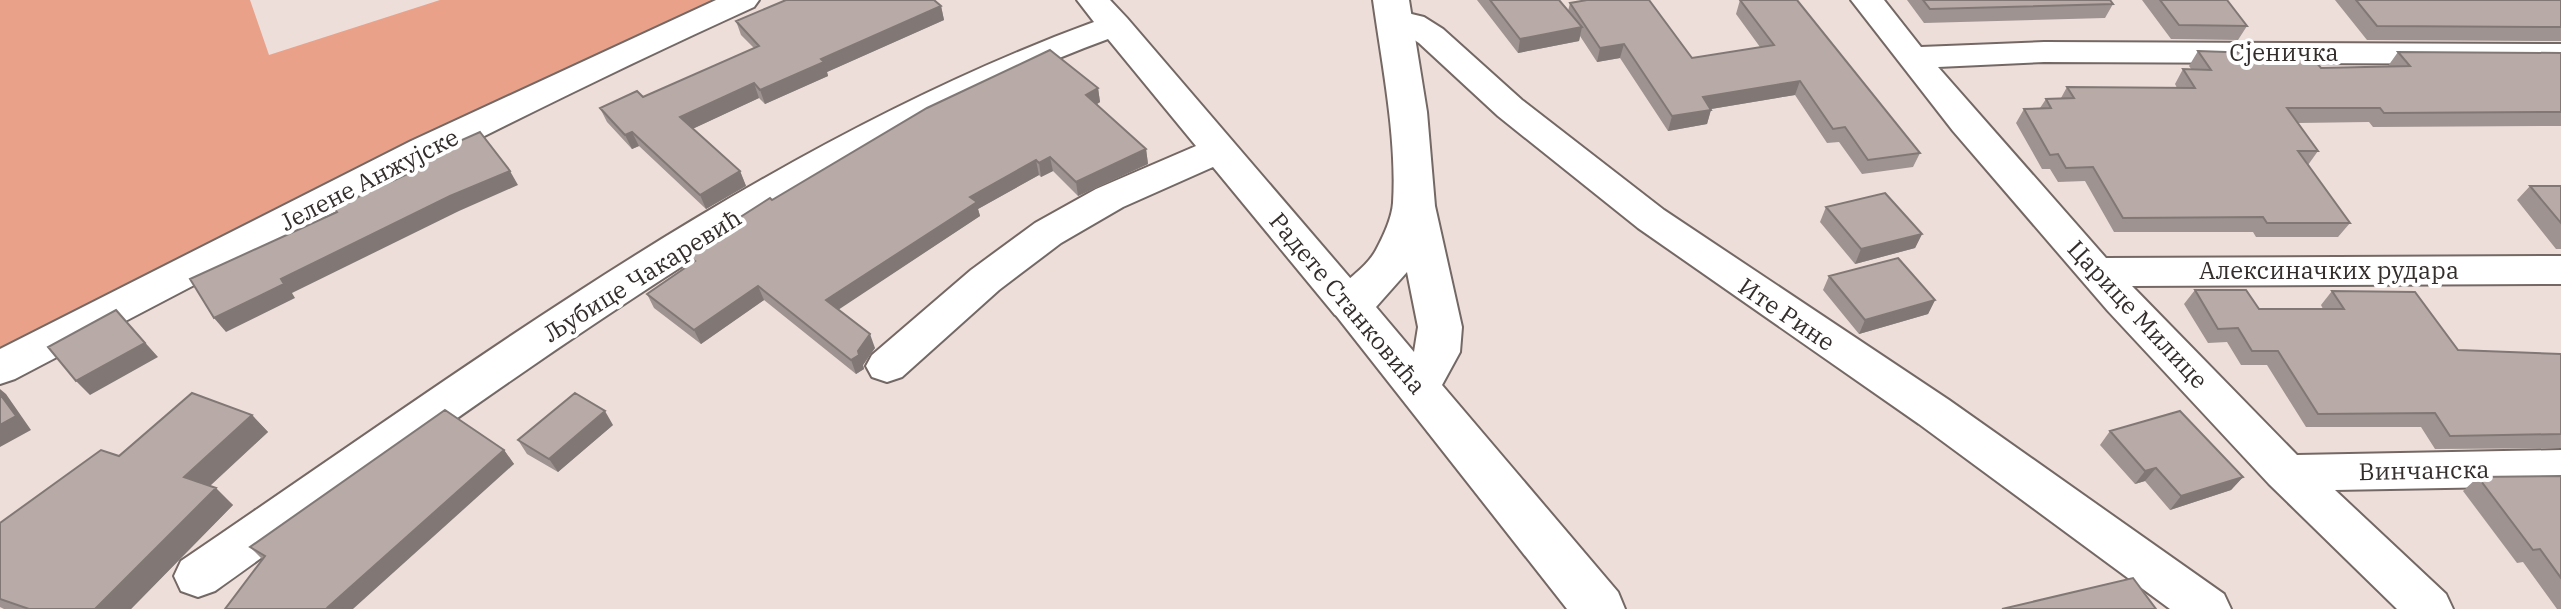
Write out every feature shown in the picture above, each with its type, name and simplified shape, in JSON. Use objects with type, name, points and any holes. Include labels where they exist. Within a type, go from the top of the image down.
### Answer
[{"type":"street","name":"Јелене Анжујске","points":[[0,368],[424,149],[602,63],[743,0]]},
{"type":"street","name":"Царице Милице","points":[[1867,0],[1911,58],[2097,272],[2287,473],[2429,609]]},
{"type":"street","points":[[1393,10],[1408,112],[1414,206],[1440,327],[1437,352],[1428,370],[1416,383]]},
{"type":"street","name":"Ите Рине","points":[[1393,10],[1431,36],[1543,135],[1651,219],[1934,412],[2207,609]]},
{"type":"street","name":"Радете Станковића","points":[[1104,13],[1416,383],[1599,609]]},
{"type":"street","name":"Љубице Чакаревић","points":[[198,576],[603,297],[885,129],[1104,13]]},
{"type":"street","name":"Сјеничка","points":[[1911,58],[2044,52],[2561,54]]},
{"type":"street","points":[[887,366],[1016,256],[1049,232],[1101,203],[1219,150]]},
{"type":"street","points":[[1349,304],[1371,289],[1388,270],[1414,206]]},
{"type":"street","name":"Алексиначких рудара","points":[[2097,272],[2561,270]]},
{"type":"street","name":"Винчанска","points":[[2287,473],[2561,468]]},
{"type":"shaded area","points":[[0,0],[250,0],[269,55],[440,0],[722,0],[538,82],[357,169],[0,354]]},
{"type":"building","points":[[786,0],[934,0],[941,6],[821,59],[824,62],[760,90],[754,83],[680,117],[740,171],[700,195],[632,132],[625,135],[600,108],[637,91],[643,97],[759,46],[736,21]]},
{"type":"building","points":[[1490,0],[1559,0],[1582,27],[1520,39]]},
{"type":"building","points":[[1649,0],[1692,58],[1774,45],[1740,0],[1797,0],[1920,153],[1868,160],[1845,127],[1833,129],[1800,81],[1703,97],[1711,110],[1672,116],[1624,44],[1600,48],[1570,3]]},
{"type":"building","points":[[1923,0],[2110,0],[2113,4],[1930,9]]},
{"type":"building","points":[[2160,0],[2227,0],[2247,26],[2179,25]]},
{"type":"building","points":[[2356,0],[2561,0],[2561,27],[2377,26]]},
{"type":"building","points":[[1050,50],[1098,88],[1086,95],[1146,149],[1076,182],[1050,157],[1039,163],[1036,160],[970,197],[977,202],[826,300],[870,334],[858,351],[859,355],[851,360],[758,286],[694,330],[647,294],[695,261],[684,253],[770,198],[772,200],[927,108]]},
{"type":"building","points":[[2198,51],[2310,55],[2321,68],[2410,66],[2398,52],[2561,53],[2561,112],[2384,113],[2380,108],[2287,108],[2318,151],[2298,151],[2350,223],[2267,223],[2263,217],[2123,218],[2093,167],[2066,168],[2058,154],[2050,155],[2024,109],[2051,108],[2046,99],[2074,98],[2067,87],[2195,88],[2183,69],[2211,70]]},
{"type":"building","points":[[480,132],[510,171],[450,196],[281,279],[284,284],[214,318],[190,279],[337,212],[334,208],[427,165],[421,158]]},
{"type":"building","points":[[2530,186],[2561,186],[2561,223]]},
{"type":"building","points":[[1885,193],[1922,234],[1861,249],[1826,207]]},
{"type":"building","points":[[1898,258],[1935,300],[1865,320],[1829,276]]},
{"type":"building","points":[[2195,290],[2246,290],[2259,309],[2344,309],[2332,291],[2415,292],[2458,350],[2561,354],[2561,434],[2450,436],[2435,413],[2318,414],[2278,351],[2252,351],[2238,328],[2218,329]]},
{"type":"building","points":[[116,310],[145,343],[76,381],[48,347]]},
{"type":"building","points":[[192,393],[252,415],[184,477],[216,488],[95,609],[29,609],[0,599],[0,523],[101,450],[119,456]]},
{"type":"building","points":[[575,393],[605,411],[549,459],[518,440]]},
{"type":"building","points":[[0,394],[16,416],[0,425]]},
{"type":"building","points":[[445,410],[504,450],[328,607],[344,609],[225,609],[265,556],[250,547]]},
{"type":"building","points":[[2180,411],[2243,477],[2181,496],[2156,468],[2145,471],[2110,431]]},
{"type":"building","points":[[2561,476],[2561,578],[2540,549],[2533,550],[2478,477]]},
{"type":"building","points":[[2133,578],[2156,609],[2002,609]]}]
